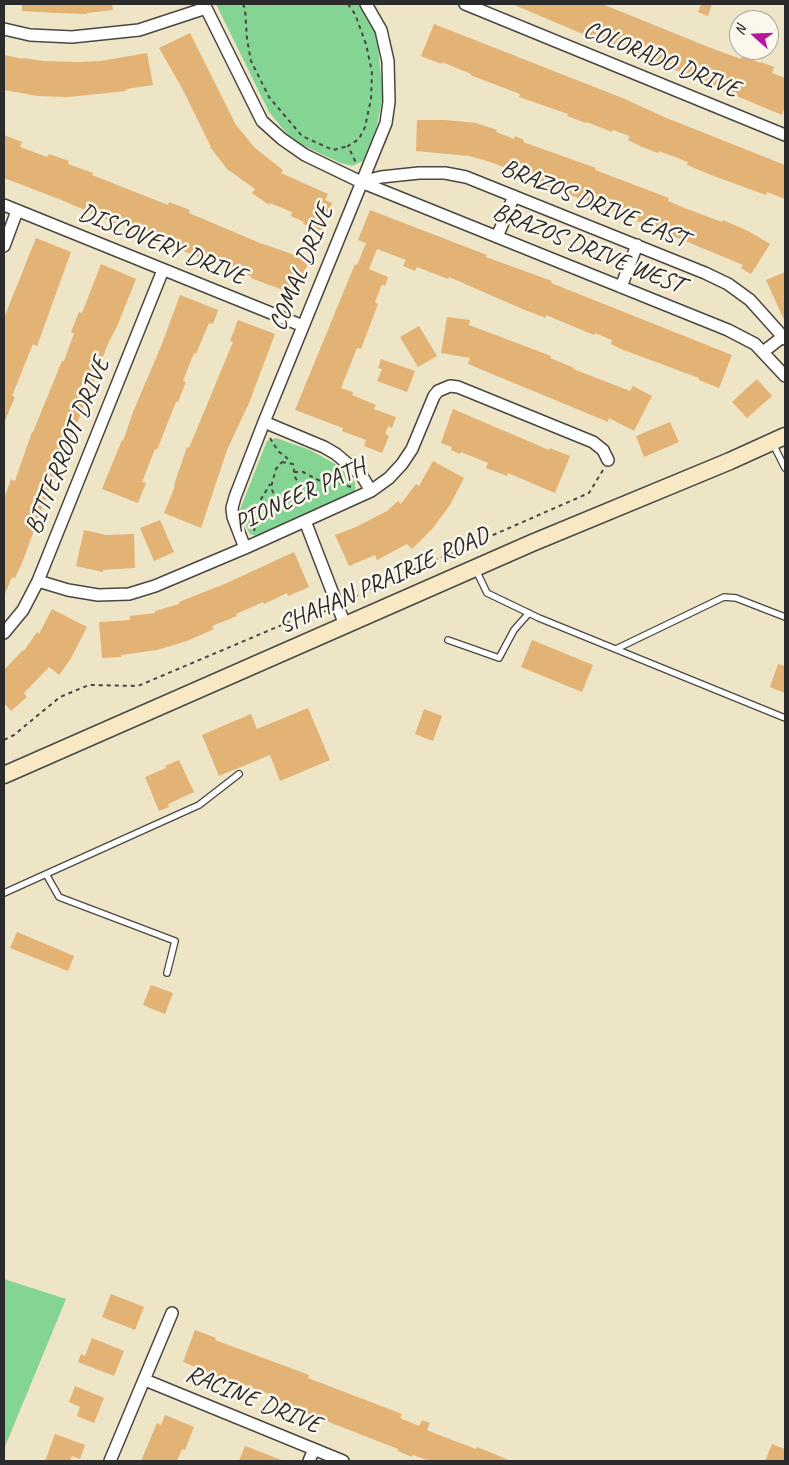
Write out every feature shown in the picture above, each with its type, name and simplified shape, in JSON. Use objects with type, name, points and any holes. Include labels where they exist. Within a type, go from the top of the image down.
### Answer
[{"type":"street","name":"COMAL DRIVE","points":[[245,548],[233,517],[232,508],[264,422],[386,123],[390,95],[388,61],[381,30],[366,4]]},
{"type":"street","name":"COLORADO DRIVE","points":[[465,4],[785,135]]},
{"type":"street","name":"BRAZOS DRIVE WEST","points":[[205,6],[262,121],[282,139],[305,155],[361,182],[728,330],[755,344],[785,376]]},
{"type":"street","points":[[4,29],[30,35],[72,37],[139,30],[205,6]]},
{"type":"street","name":"BRAZOS DRIVE EAST","points":[[361,182],[381,177],[419,173],[445,173],[466,177],[637,245],[728,284],[750,300],[785,337]]},
{"type":"street","points":[[497,237],[514,196]]},
{"type":"street","name":"DISCOVERY DRIVE","points":[[4,206],[303,326]]},
{"type":"street","points":[[4,246],[17,211]]},
{"type":"street","points":[[621,287],[637,245]]},
{"type":"street","name":"BITTERROOT DRIVE","points":[[4,634],[23,610],[38,581],[163,270]]},
{"type":"street","points":[[763,352],[785,337]]},
{"type":"street","name":"PIONEER PATH","points":[[38,581],[68,590],[98,595],[129,594],[155,586],[245,548],[371,491],[389,478],[402,464],[412,449],[434,396],[438,391],[450,386],[458,386],[593,442],[602,450],[608,460]]},
{"type":"street","points":[[264,422],[324,447],[336,454],[362,476],[371,491]]},
{"type":"street","name":"SHAHAN PRAIRIE ROAD","points":[[4,775],[475,568],[730,462],[779,439]]},
{"type":"street","points":[[305,521],[345,625]]},
{"type":"street","points":[[110,1461],[172,1313]]},
{"type":"street","name":"RACINE DRIVE","points":[[145,1380],[343,1461]]},
{"type":"street","points":[[309,1461],[314,1449]]},
{"type":"lane","points":[[779,439],[785,468]]},
{"type":"lane","points":[[475,568],[487,592],[529,613],[785,718]]},
{"type":"lane","points":[[616,650],[724,597],[736,598],[785,617]]},
{"type":"lane","points":[[448,640],[499,658],[514,630],[529,613]]},
{"type":"lane","points":[[4,893],[199,805],[239,774]]},
{"type":"lane","points":[[46,874],[58,897],[175,941],[167,972]]},
{"type":"path","points":[[243,4],[251,61],[269,97],[302,136],[333,150],[348,146],[359,139],[365,126],[371,100],[372,72],[366,44],[355,14],[348,4]]},
{"type":"path","points":[[348,146],[357,165]]},
{"type":"path","points":[[270,438],[278,452],[287,458],[289,463]]},
{"type":"path","points":[[4,740],[14,735],[60,697],[89,685],[138,686],[310,613],[328,611],[372,588],[589,493],[608,460]]},
{"type":"path","points":[[282,462],[289,463],[293,464],[298,488],[282,496],[274,495],[271,487],[276,469],[282,462]]},
{"type":"path","points":[[294,472],[303,472],[322,482],[342,484],[354,488]]},
{"type":"path","points":[[253,533],[260,501],[266,489],[272,483]]},
{"type":"green space","points":[[216,4],[362,4],[377,36],[383,96],[376,129],[363,161],[352,166],[341,163],[293,141],[269,112]]},
{"type":"green space","points":[[276,438],[310,450],[337,465],[355,482],[355,494],[256,536],[250,534],[239,512],[267,441]]},
{"type":"green space","points":[[4,1279],[66,1299],[4,1449]]},
{"type":"building","points":[[22,4],[112,4],[113,10],[87,14],[22,11]]},
{"type":"building","points":[[512,4],[602,4],[729,55],[729,60],[753,60],[774,67],[772,73],[785,78],[785,106],[782,115],[699,79]]},
{"type":"building","points":[[701,4],[712,4],[708,16],[698,12]]},
{"type":"building","points":[[434,24],[625,99],[664,117],[785,165],[785,199],[767,192],[766,195],[711,175],[687,165],[688,162],[640,146],[628,140],[630,136],[613,130],[612,132],[567,116],[568,114],[519,97],[520,94],[442,62],[441,64],[421,56]]},
{"type":"building","points":[[190,33],[236,125],[255,148],[283,170],[281,173],[328,194],[325,200],[332,203],[322,231],[303,224],[304,222],[291,216],[292,212],[270,203],[269,205],[252,193],[255,189],[227,169],[210,147],[183,90],[159,48]]},
{"type":"building","points":[[147,53],[153,85],[126,89],[126,91],[68,97],[38,96],[4,90],[4,55],[43,61],[78,62],[101,61]]},
{"type":"building","points":[[417,120],[476,123],[497,130],[496,132],[514,139],[515,136],[524,140],[523,142],[596,168],[595,170],[669,198],[668,201],[687,209],[722,222],[723,220],[748,231],[770,244],[751,274],[741,268],[743,265],[584,199],[540,184],[516,174],[517,172],[469,156],[416,151]]},
{"type":"building","points":[[4,135],[22,142],[20,147],[47,157],[49,154],[69,161],[68,164],[93,173],[92,175],[168,205],[169,202],[190,210],[189,213],[260,243],[309,260],[296,295],[4,178]]},
{"type":"building","points":[[370,210],[487,255],[486,257],[552,281],[551,283],[732,355],[719,388],[699,380],[699,378],[621,349],[611,344],[612,340],[595,333],[594,335],[546,315],[546,318],[525,310],[449,277],[448,279],[417,267],[415,271],[403,266],[406,260],[377,249],[369,269],[388,277],[385,286],[382,284],[375,302],[378,304],[361,349],[357,348],[341,388],[353,392],[352,395],[376,405],[374,409],[396,417],[392,428],[388,426],[385,434],[389,436],[382,453],[364,446],[366,440],[342,431],[343,428],[295,410],[355,264],[357,265],[366,243],[358,240]]},
{"type":"building","points":[[36,238],[71,252],[37,346],[33,344],[12,396],[15,397],[4,423],[4,318]]},
{"type":"building","points":[[101,264],[136,279],[107,346],[61,467],[59,466],[49,490],[22,563],[15,578],[12,577],[4,596],[4,499],[11,479],[15,481],[32,432],[62,361],[64,361],[74,333],[71,332],[79,312],[82,313]]},
{"type":"building","points":[[785,272],[785,322],[766,280]]},
{"type":"building","points":[[180,295],[218,310],[213,324],[209,323],[196,354],[194,353],[183,381],[186,382],[178,402],[176,402],[142,482],[146,483],[138,503],[102,489],[162,344]]},
{"type":"building","points":[[447,317],[470,320],[469,325],[551,356],[550,358],[573,369],[630,391],[633,386],[652,396],[634,431],[609,418],[608,422],[468,364],[470,358],[441,353]]},
{"type":"building","points":[[238,320],[275,334],[249,403],[227,450],[201,528],[164,513],[175,486],[187,447],[189,448],[233,342],[230,341]]},
{"type":"building","points":[[419,326],[437,356],[418,367],[400,337]]},
{"type":"building","points":[[381,359],[415,371],[407,392],[377,381],[382,369],[378,368]]},
{"type":"building","points":[[757,379],[772,396],[747,418],[732,402]]},
{"type":"building","points":[[453,409],[549,450],[550,448],[570,456],[555,493],[508,473],[507,476],[486,468],[488,463],[461,452],[460,454],[451,450],[452,447],[441,443]]},
{"type":"building","points":[[670,422],[679,442],[644,457],[636,436]]},
{"type":"building","points":[[433,461],[464,478],[450,505],[432,529],[412,549],[407,544],[377,560],[375,555],[349,566],[335,535],[356,527],[387,511],[398,501],[401,504],[416,484],[419,486]]},
{"type":"building","points":[[160,520],[174,552],[154,561],[140,528]]},
{"type":"building","points":[[84,530],[106,535],[134,534],[135,568],[103,570],[103,572],[76,566]]},
{"type":"building","points":[[294,552],[309,587],[288,596],[287,593],[264,604],[263,602],[236,614],[237,616],[212,626],[214,629],[187,641],[157,650],[121,655],[121,657],[102,658],[99,622],[130,620],[130,616],[155,613],[155,611],[179,604],[179,602],[227,583]]},
{"type":"building","points":[[52,609],[87,627],[70,660],[59,675],[49,667],[24,693],[27,697],[11,711],[4,703],[4,670],[24,651],[37,632],[39,634]]},
{"type":"building","points":[[532,640],[593,665],[582,692],[521,667]]},
{"type":"building","points":[[778,664],[785,666],[785,693],[770,687]]},
{"type":"building","points":[[308,708],[330,760],[280,781],[270,755],[219,776],[202,735],[251,714],[257,729]]},
{"type":"building","points":[[424,709],[442,716],[433,741],[415,734]]},
{"type":"building","points":[[179,760],[194,792],[168,804],[169,807],[159,811],[145,777]]},
{"type":"building","points":[[17,932],[74,956],[68,971],[10,948]]},
{"type":"building","points":[[151,985],[173,993],[165,1014],[143,1005]]},
{"type":"building","points":[[111,1294],[144,1307],[135,1330],[102,1317]]},
{"type":"building","points":[[195,1330],[216,1338],[215,1340],[309,1375],[308,1378],[402,1414],[400,1418],[419,1426],[422,1420],[430,1423],[427,1430],[511,1461],[430,1461],[413,1455],[412,1457],[398,1451],[398,1449],[275,1401],[277,1397],[237,1382],[237,1384],[183,1362]]},
{"type":"building","points":[[92,1338],[124,1351],[114,1376],[78,1362],[81,1354],[85,1356]]},
{"type":"building","points":[[75,1386],[104,1398],[94,1423],[77,1416],[80,1407],[69,1402]]},
{"type":"building","points":[[165,1415],[194,1427],[185,1450],[182,1449],[177,1461],[141,1461],[157,1423],[161,1425]]},
{"type":"building","points":[[55,1434],[85,1445],[80,1459],[72,1456],[70,1461],[45,1461]]},
{"type":"building","points":[[772,1444],[785,1449],[785,1461],[765,1461]]},
{"type":"building","points":[[245,1446],[284,1461],[239,1461]]}]
